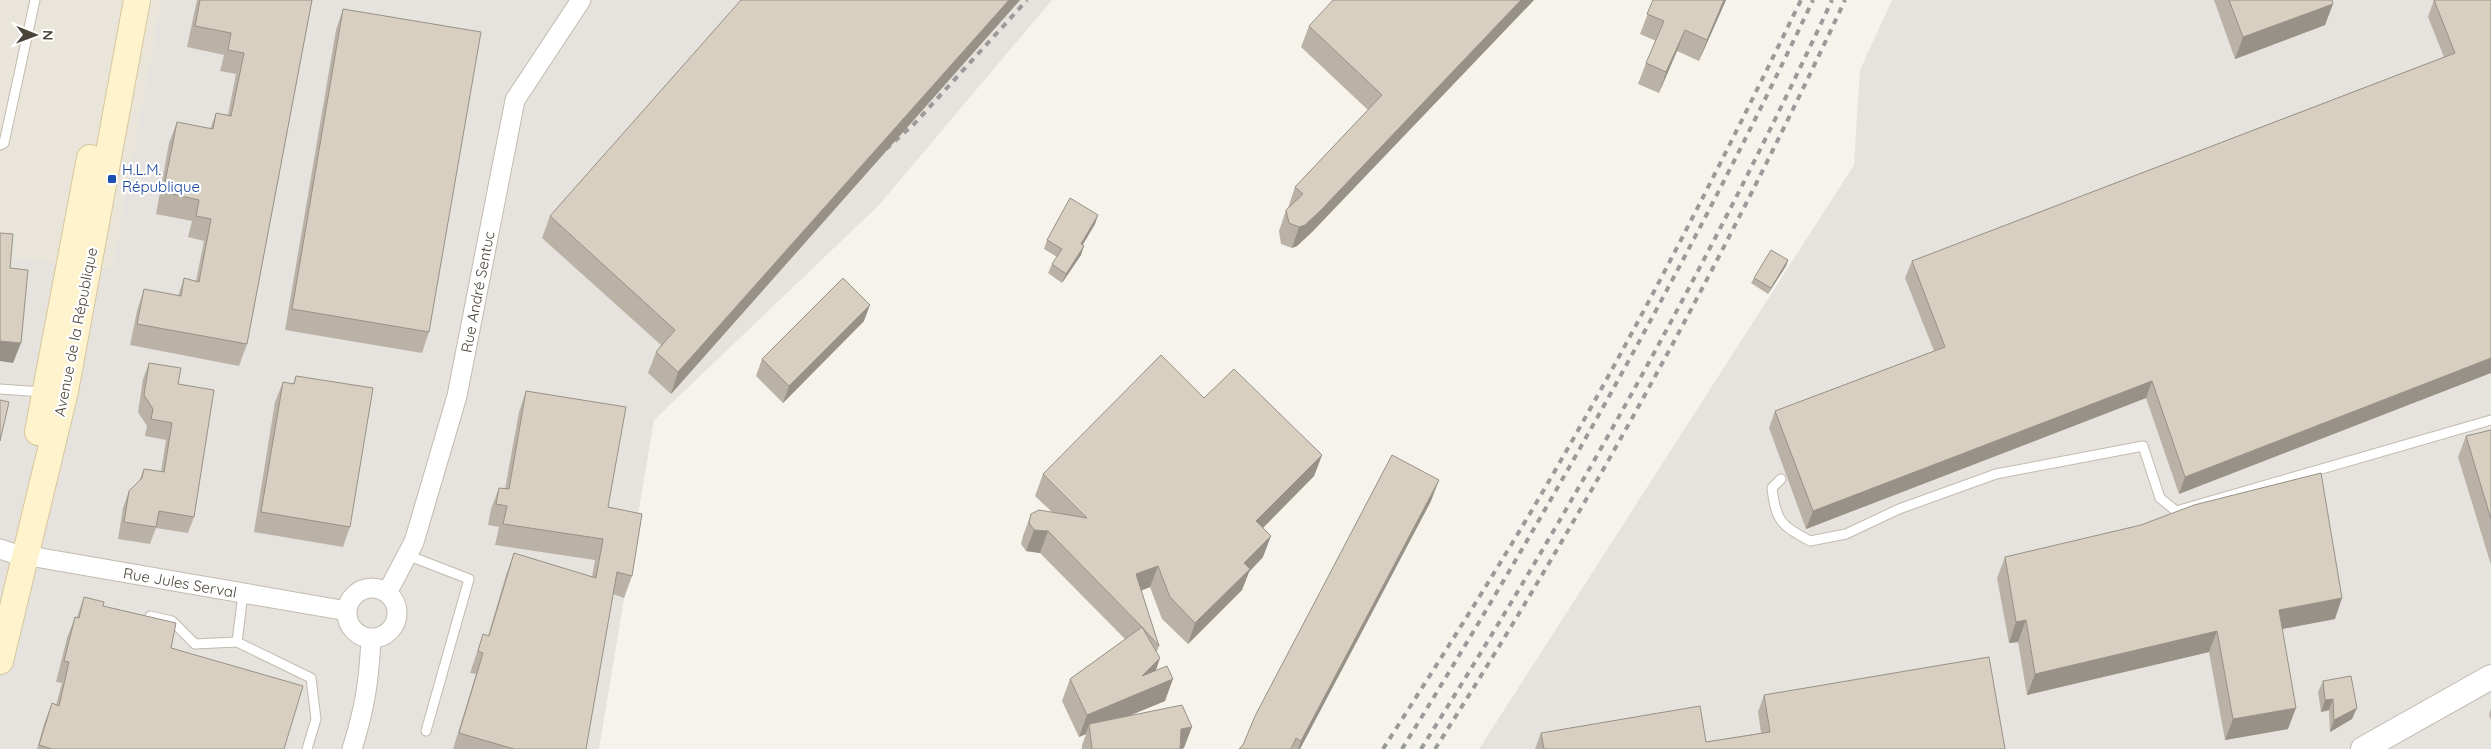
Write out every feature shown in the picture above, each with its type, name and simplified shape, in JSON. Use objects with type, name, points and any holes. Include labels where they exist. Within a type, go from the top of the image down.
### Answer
[{"type":"main road","name":"Avenue de la République","points":[[0,661],[13,552],[46,392],[120,0]]},
{"type":"main road","name":"Avenue de la République","points":[[0,599],[13,552],[65,391],[137,0]]},
{"type":"street","name":"Rue André Sentuc","points":[[387,593],[414,542],[457,396],[515,100],[581,0]]},
{"type":"street","name":"Rue Jules Serval","points":[[13,552],[347,611]]},
{"type":"street","points":[[365,589],[380,589],[387,593],[396,606],[396,621],[386,634],[371,638],[356,632],[348,619],[347,611],[353,597],[365,589]]},
{"type":"street","points":[[352,749],[365,707],[369,679],[371,638]]},
{"type":"street","points":[[2363,749],[2491,677]]},
{"type":"lane","points":[[0,145],[4,143],[35,0]]},
{"type":"lane","points":[[0,389],[46,392]]},
{"type":"lane","points":[[1780,479],[1772,488],[1774,510],[1785,528],[1810,541],[1846,534],[1899,509],[1996,474],[2143,446],[2160,498],[2176,511],[2491,420]]},
{"type":"lane","points":[[407,555],[469,579],[426,731]]},
{"type":"lane","points":[[237,642],[243,594]]},
{"type":"lane","points":[[150,616],[172,621],[195,644],[237,642],[311,678],[316,719],[307,749]]},
{"type":"shaded area","points":[[0,0],[161,0],[112,271],[0,256]]},
{"type":"shaded area","points":[[161,0],[1052,0],[879,205],[654,420],[599,749],[0,749],[0,256],[112,270]]},
{"type":"shaded area","points":[[1892,0],[2491,0],[2491,749],[1479,749],[1854,165],[1860,70]]},
{"type":"building","points":[[200,0],[312,0],[247,344],[137,324],[144,289],[181,296],[184,278],[199,282],[211,219],[196,216],[199,200],[163,192],[177,122],[213,129],[216,113],[231,116],[244,53],[228,50],[231,33],[195,26]]},
{"type":"building","points":[[741,0],[1009,0],[678,372],[656,352],[675,330],[550,216]]},
{"type":"building","points":[[1333,0],[1521,0],[1320,211],[1305,225],[1299,227],[1289,223],[1286,210],[1303,194],[1295,187],[1382,95],[1309,26]]},
{"type":"building","points":[[1653,0],[1724,0],[1707,40],[1685,30],[1666,72],[1646,63],[1664,21],[1647,14]]},
{"type":"building","points":[[2229,0],[2332,0],[2333,4],[2243,37]]},
{"type":"building","points":[[2434,0],[2491,0],[2491,358],[2185,477],[2152,381],[1813,511],[1775,411],[1945,347],[1912,261],[2455,53]]},
{"type":"building","points":[[343,9],[481,32],[429,332],[292,309]]},
{"type":"building","points":[[1070,198],[1098,215],[1081,244],[1084,246],[1066,274],[1052,264],[1062,249],[1047,240]]},
{"type":"building","points":[[0,233],[13,234],[10,268],[28,270],[21,343],[0,341]]},
{"type":"building","points":[[1771,250],[1788,260],[1771,288],[1754,278]]},
{"type":"building","points":[[843,278],[870,305],[789,386],[762,359]]},
{"type":"building","points":[[1161,355],[1204,398],[1234,369],[1322,455],[1256,521],[1271,536],[1244,563],[1250,569],[1195,623],[1170,597],[1158,566],[1136,574],[1159,646],[1048,531],[1034,530],[1029,523],[1031,514],[1039,510],[1087,518],[1043,474]]},
{"type":"building","points":[[149,363],[181,368],[178,384],[214,390],[194,517],[159,511],[156,527],[124,522],[129,491],[142,478],[144,469],[164,472],[172,423],[151,419],[153,409],[144,395]]},
{"type":"building","points":[[296,376],[373,388],[350,527],[261,512],[283,382],[294,384]]},
{"type":"building","points":[[526,391],[626,407],[608,507],[642,514],[632,576],[617,572],[586,749],[514,749],[459,733],[483,653],[478,651],[483,634],[489,636],[514,553],[596,578],[603,539],[503,524],[507,506],[496,504],[499,488],[509,489]]},
{"type":"building","points":[[0,400],[9,402],[0,441]]},
{"type":"building","points":[[2491,430],[2491,519],[2466,436]]},
{"type":"building","points":[[1392,455],[1439,480],[1301,741],[1296,738],[1291,749],[1239,749],[1243,745],[1255,716]]},
{"type":"building","points":[[2321,473],[2342,598],[2279,610],[2296,708],[2233,719],[2217,631],[2035,674],[2026,620],[2016,622],[2005,557],[2141,525],[2194,505]]},
{"type":"building","points":[[84,597],[104,602],[103,606],[176,623],[171,648],[303,686],[284,749],[52,749],[39,745],[52,703],[59,706],[69,662],[64,661],[75,617],[79,618]]},
{"type":"building","points":[[1142,627],[1160,658],[1142,676],[1167,666],[1173,679],[1087,715],[1070,679]]},
{"type":"building","points":[[1989,657],[2005,749],[1544,749],[1541,733],[1700,706],[1706,742],[1770,732],[1764,695]]},
{"type":"building","points":[[2351,676],[2357,708],[2334,720],[2333,699],[2325,700],[2323,681]]},
{"type":"building","points":[[1182,705],[1192,727],[1181,729],[1180,749],[1092,749],[1089,724]]},
{"type":"railway","points":[[886,149],[915,123],[1027,0]]},
{"type":"railway","points":[[1383,749],[1498,566],[1596,399],[1686,230],[1801,0]]},
{"type":"railway","points":[[1402,749],[1512,566],[1618,380],[1718,192],[1813,0]]},
{"type":"railway","points":[[1421,749],[1532,567],[1638,381],[1739,192],[1832,0]]},
{"type":"railway","points":[[1435,749],[1547,567],[1652,381],[1752,192],[1845,0]]},
{"type":"place","name":"H.L.M. République","points":[[112,179]]}]
